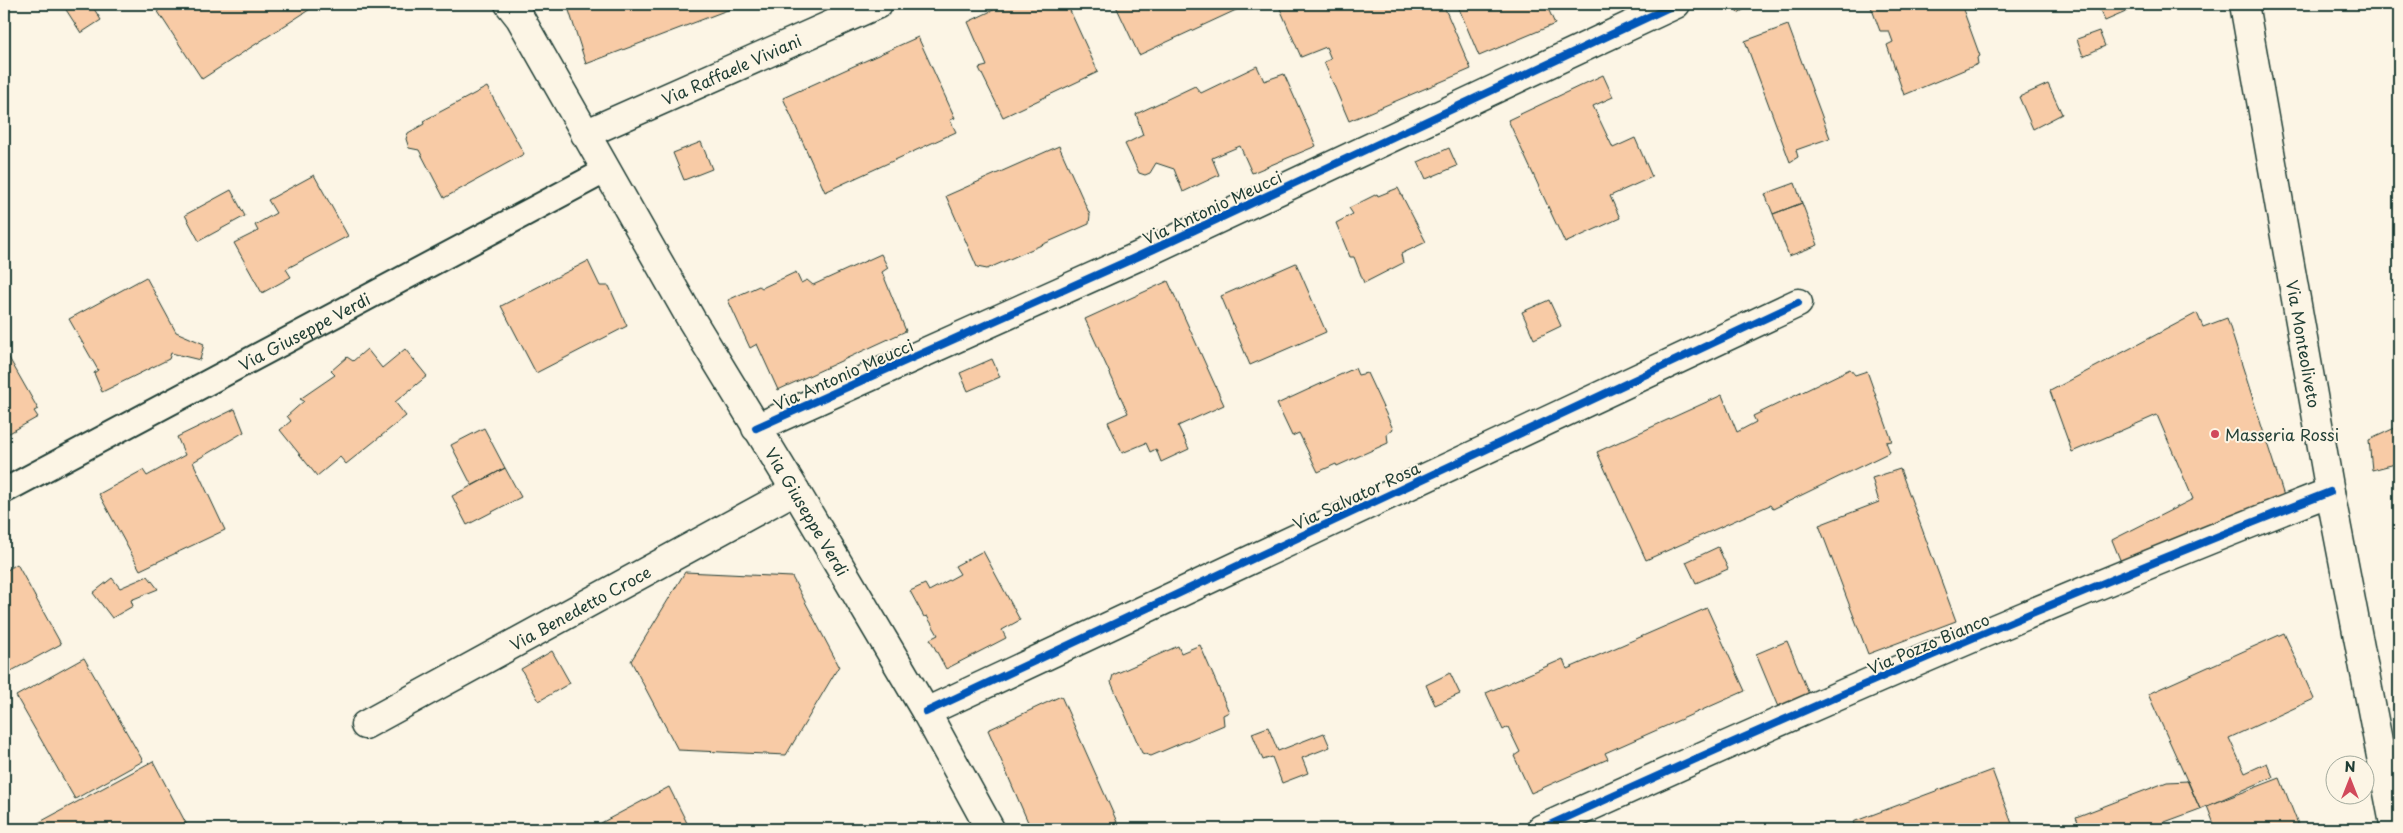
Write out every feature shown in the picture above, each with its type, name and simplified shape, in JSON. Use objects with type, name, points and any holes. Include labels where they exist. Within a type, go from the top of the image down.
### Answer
[{"type":"street","name":"Via Giuseppe Verdi","points":[[509,4],[520,18],[605,171],[926,712],[990,829]]},
{"type":"street","name":"Via Raffaele Viviani","points":[[585,134],[878,4]]},
{"type":"street","name":"Via Antonio Meucci","points":[[756,428],[1139,256],[1676,4]]},
{"type":"street","name":"Via Monteoliveto","points":[[2244,4],[2330,492],[2395,829]]},
{"type":"street","name":"Via Salvator Rosa","points":[[926,712],[1798,304]]},
{"type":"street","name":"Via Benedetto Croce","points":[[364,725],[796,490]]},
{"type":"street","name":"Via Pozzo Bianco","points":[[1541,829],[1772,723],[2214,537],[2330,492]]},
{"type":"lane","name":"Via Giuseppe Verdi","points":[[4,491],[605,171]]},
{"type":"building","points":[[91,4],[101,20],[81,33],[63,5]]},
{"type":"building","points":[[153,4],[318,4],[202,79]]},
{"type":"building","points":[[567,4],[743,4],[586,64]]},
{"type":"building","points":[[1006,4],[1067,4],[1098,72],[1003,117],[979,68],[987,66],[968,22]]},
{"type":"building","points":[[1115,4],[1249,4],[1139,55]]},
{"type":"building","points":[[1278,4],[1443,4],[1471,69],[1349,121],[1324,62],[1331,59],[1326,47],[1301,57]]},
{"type":"building","points":[[1457,4],[1546,4],[1555,24],[1479,56]]},
{"type":"building","points":[[1734,4],[1753,4],[1738,13]]},
{"type":"building","points":[[1870,4],[1961,4],[1980,56],[1977,58],[1978,64],[1904,95],[1887,45],[1893,42],[1889,31],[1880,31]]},
{"type":"building","points":[[2097,4],[2144,4],[2105,21]]},
{"type":"building","points":[[1788,25],[1830,138],[1796,150],[1798,157],[1790,162],[1745,41]]},
{"type":"building","points":[[2099,31],[2105,46],[2083,56],[2077,39]]},
{"type":"building","points":[[918,37],[955,118],[950,120],[956,132],[825,192],[783,98]]},
{"type":"building","points":[[1257,66],[1264,81],[1284,74],[1316,146],[1252,173],[1240,146],[1212,158],[1219,175],[1183,192],[1174,169],[1156,163],[1150,173],[1145,175],[1139,173],[1125,144],[1143,135],[1136,114],[1195,86],[1201,93]]},
{"type":"building","points":[[1603,75],[1613,97],[1593,106],[1613,148],[1635,138],[1652,177],[1610,196],[1620,218],[1565,243],[1508,120]]},
{"type":"building","points":[[2048,84],[2062,114],[2033,129],[2019,97]]},
{"type":"building","points":[[487,87],[524,154],[444,198],[419,150],[409,148],[406,139],[408,133],[424,124],[423,121]]},
{"type":"building","points":[[701,142],[712,169],[684,180],[673,153]]},
{"type":"building","points":[[1059,146],[1090,215],[1089,224],[987,269],[977,267],[946,196]]},
{"type":"building","points":[[1449,148],[1457,166],[1426,179],[1418,162]]},
{"type":"building","points":[[314,175],[348,236],[286,269],[291,277],[262,293],[234,243],[258,231],[255,225],[276,213],[268,200]]},
{"type":"building","points":[[1795,183],[1802,203],[1773,214],[1765,194]]},
{"type":"building","points":[[1398,188],[1426,242],[1401,254],[1403,263],[1364,283],[1354,257],[1350,257],[1336,223],[1353,214],[1349,208],[1377,194],[1378,196]]},
{"type":"building","points":[[231,190],[245,216],[199,241],[185,215]]},
{"type":"building","points":[[1802,203],[1818,245],[1789,256],[1773,214]]},
{"type":"building","points":[[881,254],[888,268],[882,272],[906,331],[778,390],[757,344],[750,348],[728,300],[759,286],[762,288],[796,272],[801,283],[807,280],[813,285]]},
{"type":"building","points":[[588,261],[600,286],[609,286],[627,326],[536,373],[501,306]]},
{"type":"building","points":[[1296,263],[1326,332],[1250,365],[1221,296]]},
{"type":"building","points":[[146,277],[176,332],[204,344],[200,360],[171,353],[169,359],[102,392],[94,373],[98,370],[69,319]]},
{"type":"building","points":[[1168,281],[1224,405],[1178,426],[1189,449],[1161,462],[1156,449],[1150,452],[1146,443],[1122,453],[1108,422],[1128,413],[1085,319]]},
{"type":"building","points":[[1549,300],[1561,326],[1534,339],[1522,312]]},
{"type":"building","name":"Masseria Rossi","points":[[2197,313],[2203,327],[2227,318],[2284,496],[2121,562],[2112,540],[2193,499],[2157,415],[2072,452],[2050,391]]},
{"type":"building","points":[[4,349],[38,409],[34,411],[38,417],[4,436]]},
{"type":"building","points":[[367,349],[382,368],[405,349],[427,376],[395,402],[406,416],[346,464],[340,457],[317,476],[280,430],[291,421],[287,416],[304,401],[300,399],[335,375],[331,371],[347,357],[353,361]]},
{"type":"building","points":[[992,359],[1000,377],[968,391],[960,373]]},
{"type":"building","points":[[1355,368],[1358,375],[1367,373],[1393,429],[1387,434],[1388,443],[1337,466],[1336,464],[1318,472],[1299,433],[1292,436],[1277,404]]},
{"type":"building","points":[[1850,369],[1855,375],[1867,371],[1892,441],[1886,442],[1890,452],[1773,509],[1770,505],[1646,560],[1597,452],[1722,395],[1737,432],[1756,422],[1753,416]]},
{"type":"building","points":[[235,409],[244,432],[193,462],[225,530],[140,570],[99,494],[143,470],[147,476],[185,455],[177,437]]},
{"type":"building","points":[[2399,426],[2399,463],[2372,470],[2369,440]]},
{"type":"building","points":[[484,428],[505,468],[472,486],[451,445]]},
{"type":"building","points":[[505,468],[521,497],[467,525],[452,496]]},
{"type":"building","points":[[1900,469],[1956,621],[1868,654],[1819,525],[1879,502],[1872,478]]},
{"type":"building","points":[[1718,547],[1728,569],[1696,583],[1686,562]]},
{"type":"building","points":[[983,551],[1020,620],[1002,630],[1006,638],[946,669],[930,639],[938,635],[927,616],[924,617],[910,591],[925,584],[929,591],[960,574],[955,566]]},
{"type":"building","points":[[17,564],[61,644],[4,675],[4,572]]},
{"type":"building","points":[[685,572],[792,577],[839,666],[786,755],[678,750],[631,661]]},
{"type":"building","points":[[148,576],[158,589],[131,600],[133,606],[112,618],[93,593],[112,578],[120,588]]},
{"type":"building","points":[[1707,608],[1745,691],[1605,753],[1608,759],[1531,793],[1514,756],[1520,752],[1508,727],[1503,730],[1486,693],[1563,659],[1567,669]]},
{"type":"building","points":[[2284,633],[2314,699],[2229,738],[2245,773],[2267,763],[2273,777],[2200,809],[2148,694]]},
{"type":"building","points":[[1787,641],[1809,694],[1778,707],[1756,654]]},
{"type":"building","points":[[1200,645],[1229,712],[1223,715],[1224,725],[1151,756],[1142,753],[1111,682],[1113,675],[1178,646],[1181,653]]},
{"type":"building","points":[[552,651],[570,683],[539,701],[521,669]]},
{"type":"building","points":[[84,658],[143,761],[75,799],[16,696]]},
{"type":"building","points":[[1450,673],[1460,694],[1435,705],[1426,685]]},
{"type":"building","points":[[1061,696],[1117,822],[1103,829],[1031,829],[988,730]]},
{"type":"building","points":[[1268,727],[1278,751],[1324,733],[1330,747],[1302,758],[1308,773],[1282,783],[1272,757],[1263,760],[1252,733]]},
{"type":"building","points":[[153,761],[189,829],[27,829]]},
{"type":"building","points":[[1992,770],[2014,829],[1856,829],[1853,822]]},
{"type":"building","points":[[2280,778],[2300,829],[2216,829],[2207,806]]},
{"type":"building","points":[[2188,781],[2200,809],[2146,829],[2081,829],[2076,817],[2167,782]]},
{"type":"building","points":[[669,787],[688,825],[679,829],[604,829],[601,823]]},
{"type":"cycle path","points":[[756,428],[1139,256],[1676,4]]},
{"type":"cycle path","points":[[926,712],[1798,303]]},
{"type":"cycle path","points":[[1541,829],[1933,655],[2230,531],[2330,492]]},
{"type":"place","name":"Masseria Rossi","points":[[2215,434]]}]
